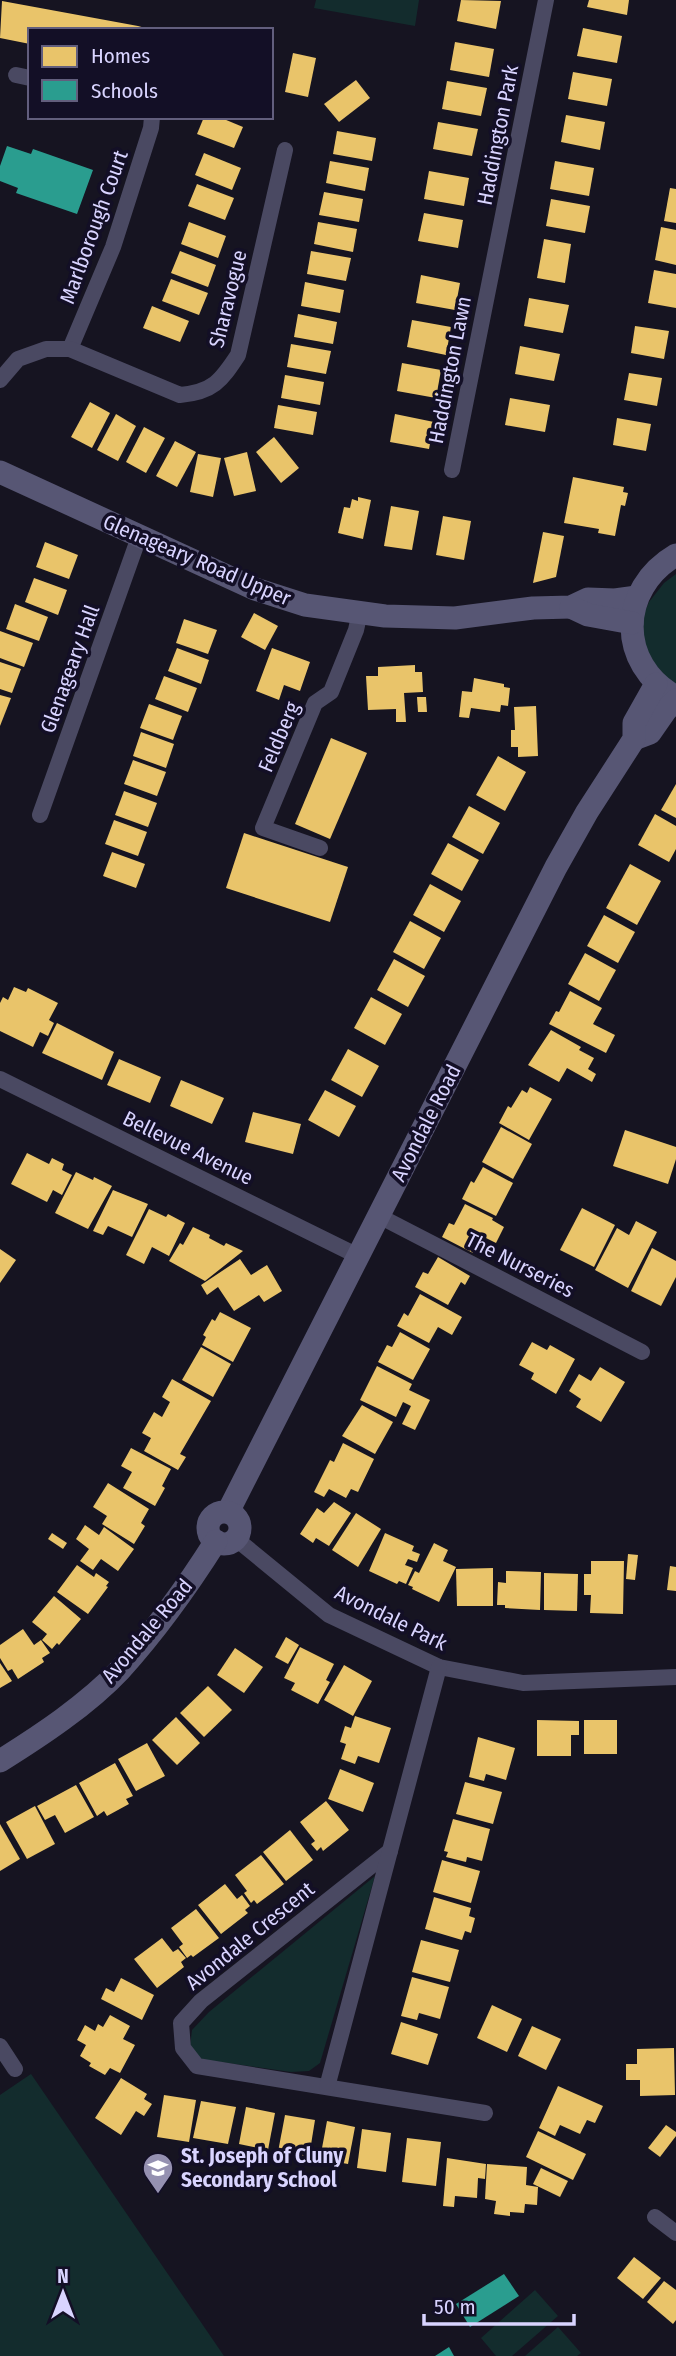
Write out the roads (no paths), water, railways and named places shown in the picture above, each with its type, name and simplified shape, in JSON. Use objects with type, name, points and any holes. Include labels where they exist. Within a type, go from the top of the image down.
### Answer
[{"type":"street","name":"Haddington Park","points":[[490,277],[546,0]]},
{"type":"street","name":"Marlborough Court","points":[[70,349],[113,247],[152,128],[152,119]]},
{"type":"street","name":"Sharavogue","points":[[0,380],[18,359],[46,349],[70,349],[180,395],[197,394],[221,382],[238,355],[285,150]]},
{"type":"street","name":"Haddington Lawn","points":[[452,470],[490,277]]},
{"type":"street","name":"Glenageary Road Upper","points":[[0,472],[255,589],[305,606],[385,616],[455,618],[533,608],[571,607],[588,599],[615,600],[637,597]]},
{"type":"street","name":"Glenageary Hall","points":[[40,815],[139,537]]},
{"type":"street","points":[[676,555],[650,576],[637,597],[632,623],[636,654],[645,670],[656,684],[676,699]]},
{"type":"street","name":"Glenageary Road Upper","points":[[571,607],[588,615],[632,623]]},
{"type":"street","name":"Feldberg","points":[[320,848],[263,828],[315,704],[331,692],[356,630],[360,612]]},
{"type":"street","name":"Avondale Road","points":[[0,1761],[73,1710],[118,1672],[224,1541],[240,1529],[237,1518],[228,1512],[556,867],[634,738],[634,723],[656,684]]},
{"type":"street","name":"Avondale Road","points":[[634,738],[650,733],[676,699]]},
{"type":"street","name":"Bellevue Avenue","points":[[1,1081],[358,1256]]},
{"type":"street","name":"The Nurseries","points":[[379,1216],[642,1352]]},
{"type":"street","name":"Avondale Park","points":[[224,1541],[329,1615],[439,1667],[523,1683],[676,1677]]},
{"type":"street","points":[[327,2087],[439,1667]]},
{"type":"street","name":"Avondale Crescent","points":[[390,1851],[201,2001],[181,2024],[183,2048],[197,2066],[485,2113]]},
{"type":"street","points":[[0,2046],[15,2069]]},
{"type":"street","points":[[655,2217],[676,2233]]},
{"type":"place","name":"St. Joseph of Cluny Secondary School","points":[[158,2195]]}]
